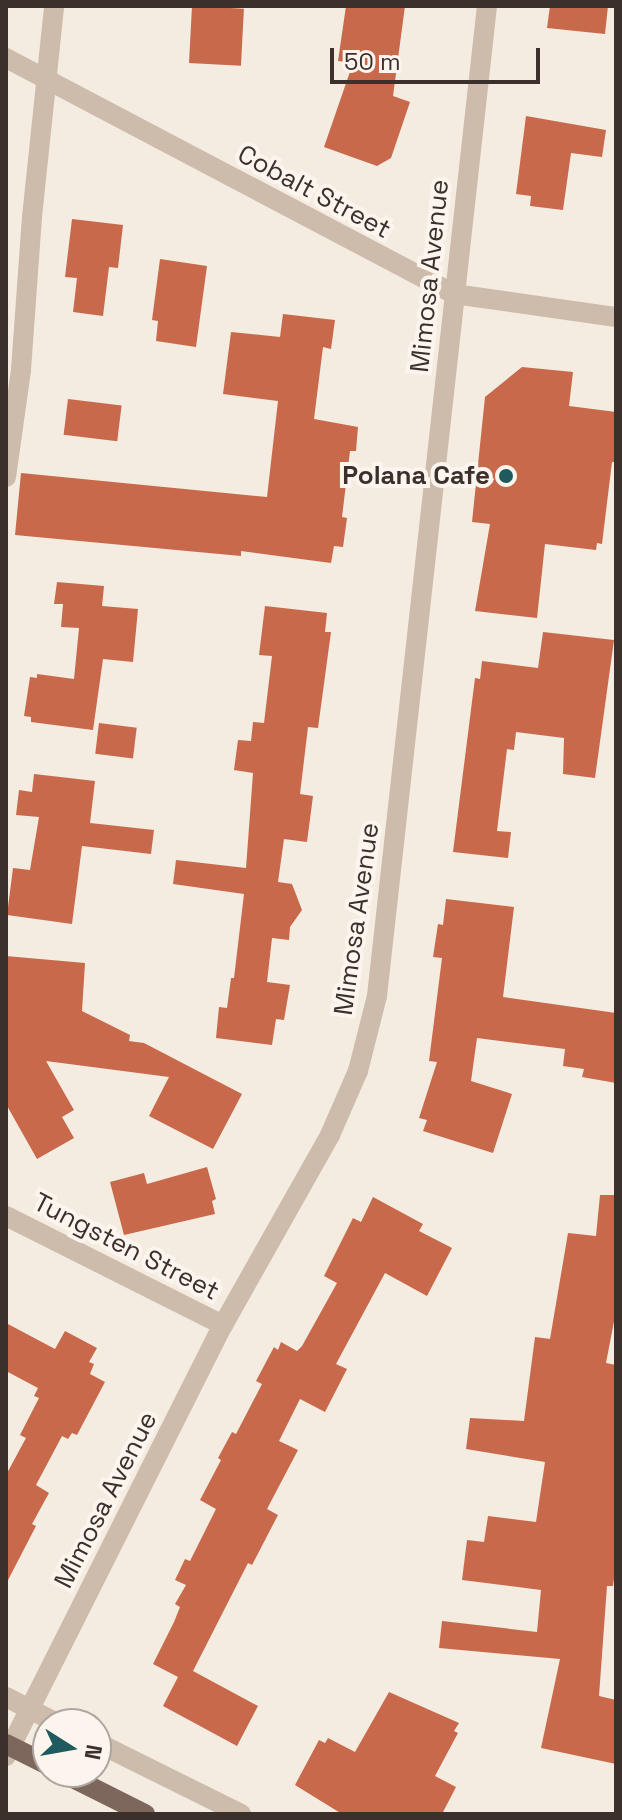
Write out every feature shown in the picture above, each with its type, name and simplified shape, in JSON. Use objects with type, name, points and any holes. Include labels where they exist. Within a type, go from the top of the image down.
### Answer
[{"type":"main road","points":[[8,1749],[32,1759]]},
{"type":"main road","points":[[93,1788],[145,1814]]},
{"type":"street","points":[[6,477],[21,370],[54,6]]},
{"type":"street","name":"Mimosa Avenue","points":[[8,1749],[223,1325],[330,1135],[358,1071],[377,996],[487,6]]},
{"type":"street","name":"Cobalt Street","points":[[6,58],[454,294],[616,317]]},
{"type":"street","name":"Tungsten Street","points":[[6,1216],[223,1325]]},
{"type":"street","points":[[6,1697],[30,1710]]},
{"type":"street","points":[[112,1750],[241,1814]]},
{"type":"building","points":[[192,6],[244,9],[241,66],[189,63]]},
{"type":"building","points":[[346,6],[405,6],[393,96],[410,102],[391,158],[377,166],[324,147],[353,63],[338,61]]},
{"type":"building","points":[[550,6],[608,6],[605,34],[547,28]]},
{"type":"building","points":[[526,116],[606,130],[602,157],[571,153],[563,210],[530,206],[531,196],[516,194]]},
{"type":"building","points":[[72,219],[123,225],[118,268],[109,267],[103,316],[73,312],[77,278],[65,277]]},
{"type":"building","points":[[160,259],[207,266],[196,347],[156,341],[158,321],[152,320]]},
{"type":"building","points":[[283,314],[335,320],[331,349],[323,347],[314,419],[358,427],[356,451],[350,451],[342,517],[347,518],[343,547],[334,546],[331,563],[241,551],[241,556],[15,535],[21,473],[267,497],[278,401],[223,394],[231,332],[280,337]]},
{"type":"building","points":[[522,367],[573,372],[569,406],[616,412],[616,462],[612,462],[602,544],[597,543],[596,550],[545,544],[537,618],[475,611],[490,524],[472,522],[485,397]]},
{"type":"building","points":[[68,399],[122,406],[117,441],[64,435]]},
{"type":"building","points":[[57,582],[104,586],[102,606],[138,609],[133,662],[103,659],[93,730],[31,722],[31,717],[24,716],[30,677],[37,678],[37,674],[74,679],[79,628],[61,627],[63,604],[54,604]]},
{"type":"building","points":[[265,606],[327,613],[325,632],[331,632],[318,728],[308,727],[300,794],[313,796],[307,842],[284,839],[278,882],[292,884],[302,910],[290,927],[289,940],[272,938],[267,982],[290,985],[284,1020],[276,1019],[272,1045],[216,1038],[219,1007],[227,1008],[231,978],[234,978],[244,894],[173,884],[176,860],[246,868],[253,773],[234,770],[238,740],[251,741],[253,722],[264,723],[272,656],[259,655]]},
{"type":"building","points":[[543,632],[614,640],[595,778],[563,774],[564,738],[516,732],[514,750],[507,749],[497,831],[511,832],[508,858],[453,852],[475,678],[480,679],[482,661],[538,668]]},
{"type":"building","points":[[99,723],[137,728],[133,758],[95,754]]},
{"type":"building","points":[[34,774],[95,781],[90,823],[154,830],[151,854],[82,846],[72,924],[7,915],[13,868],[30,870],[39,817],[16,815],[19,790],[32,792]]},
{"type":"building","points":[[446,899],[514,907],[503,997],[616,1013],[616,1083],[582,1077],[584,1069],[563,1066],[565,1049],[477,1038],[471,1081],[512,1094],[493,1153],[423,1131],[427,1120],[419,1118],[437,1062],[429,1061],[442,958],[433,957],[438,924],[443,925]]},
{"type":"building","points":[[6,956],[85,963],[82,1011],[130,1035],[129,1041],[144,1043],[242,1094],[213,1149],[149,1116],[169,1077],[46,1061],[74,1110],[62,1117],[74,1138],[37,1159],[6,1104]]},
{"type":"building","points":[[207,1167],[216,1199],[212,1201],[215,1214],[124,1235],[110,1182],[144,1173],[147,1184]]},
{"type":"building","points":[[600,1195],[616,1195],[616,1311],[606,1363],[616,1365],[616,1563],[613,1586],[607,1586],[599,1696],[616,1700],[616,1764],[541,1748],[560,1659],[439,1648],[442,1621],[537,1632],[541,1590],[462,1580],[467,1540],[484,1542],[488,1516],[536,1522],[545,1462],[466,1449],[470,1418],[524,1421],[535,1337],[550,1339],[568,1233],[596,1236]]},
{"type":"building","points":[[373,1197],[423,1224],[419,1231],[452,1248],[427,1296],[385,1273],[336,1364],[347,1369],[325,1412],[300,1399],[279,1441],[298,1450],[267,1509],[278,1515],[252,1565],[248,1563],[193,1671],[258,1706],[237,1746],[163,1706],[178,1677],[153,1664],[174,1622],[180,1607],[175,1604],[186,1585],[175,1580],[185,1559],[190,1561],[216,1509],[200,1500],[221,1460],[218,1458],[232,1432],[236,1434],[262,1384],[256,1381],[274,1347],[278,1350],[281,1342],[297,1351],[302,1346],[337,1283],[324,1276],[353,1218],[361,1222]]},
{"type":"building","points":[[6,1323],[55,1349],[65,1331],[97,1348],[89,1362],[94,1364],[90,1374],[105,1382],[77,1435],[72,1433],[68,1439],[62,1436],[36,1485],[49,1493],[6,1584],[6,1475],[26,1438],[20,1435],[39,1398],[34,1396],[38,1388],[6,1371]]},
{"type":"building","points":[[389,1692],[459,1723],[454,1731],[458,1733],[435,1776],[456,1787],[442,1814],[342,1814],[295,1785],[319,1740],[325,1743],[328,1738],[355,1752]]},
{"type":"place","name":"Polana Cafe","points":[[506,476]]}]
